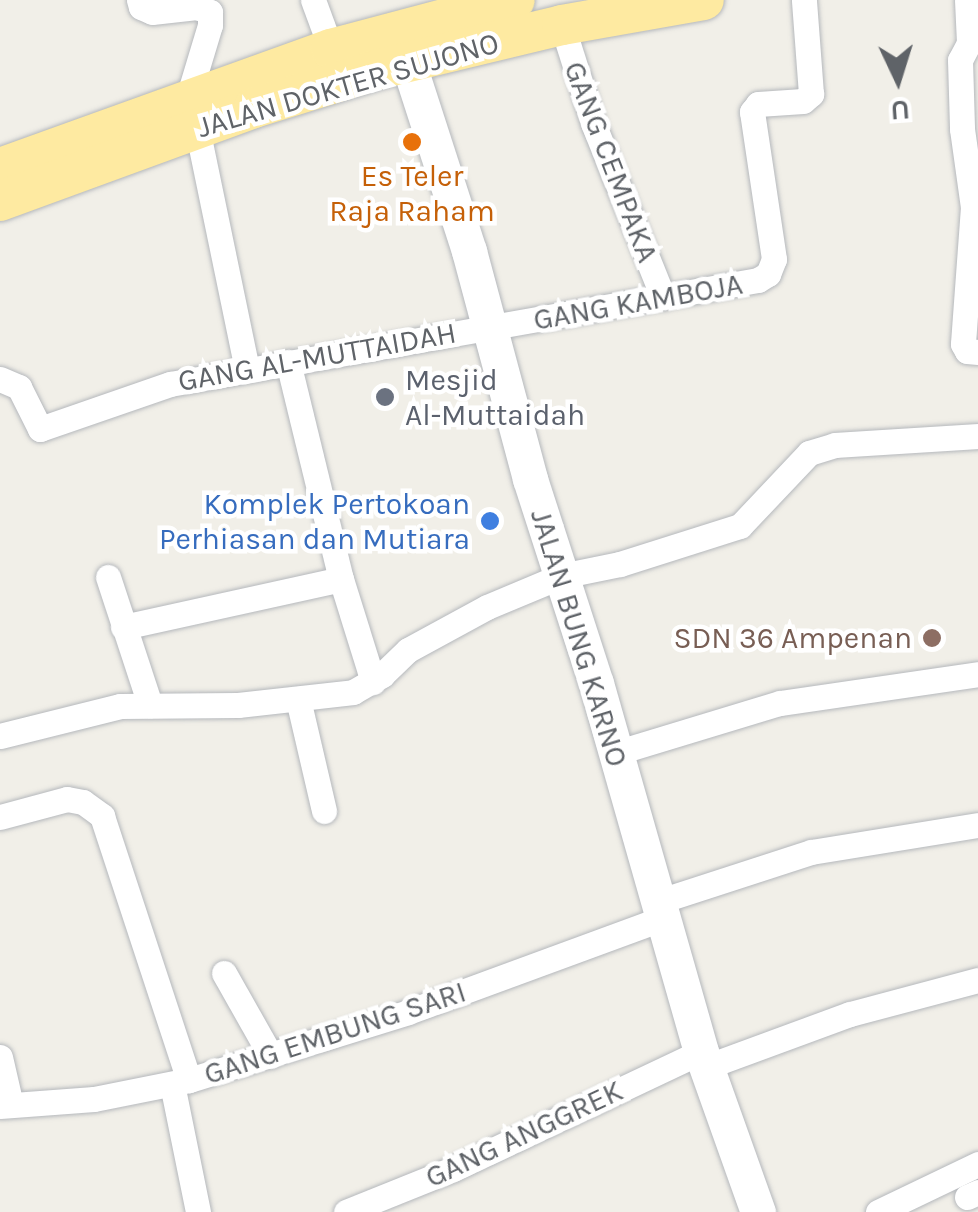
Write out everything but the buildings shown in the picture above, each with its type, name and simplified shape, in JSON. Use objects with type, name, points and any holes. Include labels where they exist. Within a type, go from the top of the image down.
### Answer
[{"type":"highway","points":[[0,168],[193,112],[331,49],[404,49],[516,0]]},
{"type":"highway","name":"JALAN DOKTER SUJONO","points":[[0,201],[193,112],[404,49],[704,0]]},
{"type":"main road","name":"JALAN BUNG KARNO","points":[[404,49],[490,326],[703,1059],[758,1212]]},
{"type":"street","points":[[139,0],[140,7],[152,12],[197,8],[210,12],[193,112],[248,369]]},
{"type":"street","points":[[313,0],[331,49]]},
{"type":"street","name":"GANG KAMBOJA","points":[[490,326],[758,280],[771,270],[774,259],[752,112],[758,104],[803,100],[811,94],[804,0]]},
{"type":"street","points":[[967,0],[969,42],[960,60],[962,129],[972,206],[963,344],[967,351],[978,352]]},
{"type":"street","name":"GANG CEMPAKA","points":[[562,25],[593,123],[663,297]]},
{"type":"street","name":"GANG AL-MUTTAIDAH","points":[[0,379],[19,387],[40,429],[142,391],[490,326]]},
{"type":"street","points":[[288,362],[341,579],[373,682]]},
{"type":"street","points":[[0,736],[98,710],[238,705],[343,694],[373,682],[408,650],[433,634],[561,576],[620,564],[740,526],[810,453],[835,445],[978,436]]},
{"type":"street","points":[[108,577],[150,706]]},
{"type":"street","points":[[123,627],[341,579]]},
{"type":"street","points":[[615,753],[780,703],[978,674]]},
{"type":"street","points":[[298,698],[324,812]]},
{"type":"street","points":[[0,817],[68,799],[83,802],[102,816],[180,1082],[198,1212]]},
{"type":"street","name":"GANG EMBUNG SARI","points":[[6,1106],[94,1100],[180,1082],[264,1043],[510,976],[659,910],[811,852],[978,825]]},
{"type":"street","points":[[224,973],[264,1043]]},
{"type":"street","name":"GANG ANGGREK","points":[[346,1212],[453,1170],[703,1059],[978,980]]},
{"type":"street","points":[[0,1056],[6,1106]]},
{"type":"street","points":[[878,1212],[978,1164]]},
{"type":"place","name":"Es Teler Raja Raham","points":[[412,142]]},
{"type":"place","name":"Mesjid Al-Muttaidah","points":[[385,397]]},
{"type":"place","name":"Komplek Pertokoan Perhiasan dan Mutiara","points":[[490,521]]},
{"type":"place","name":"SDN 36 Ampenan","points":[[932,638]]}]
